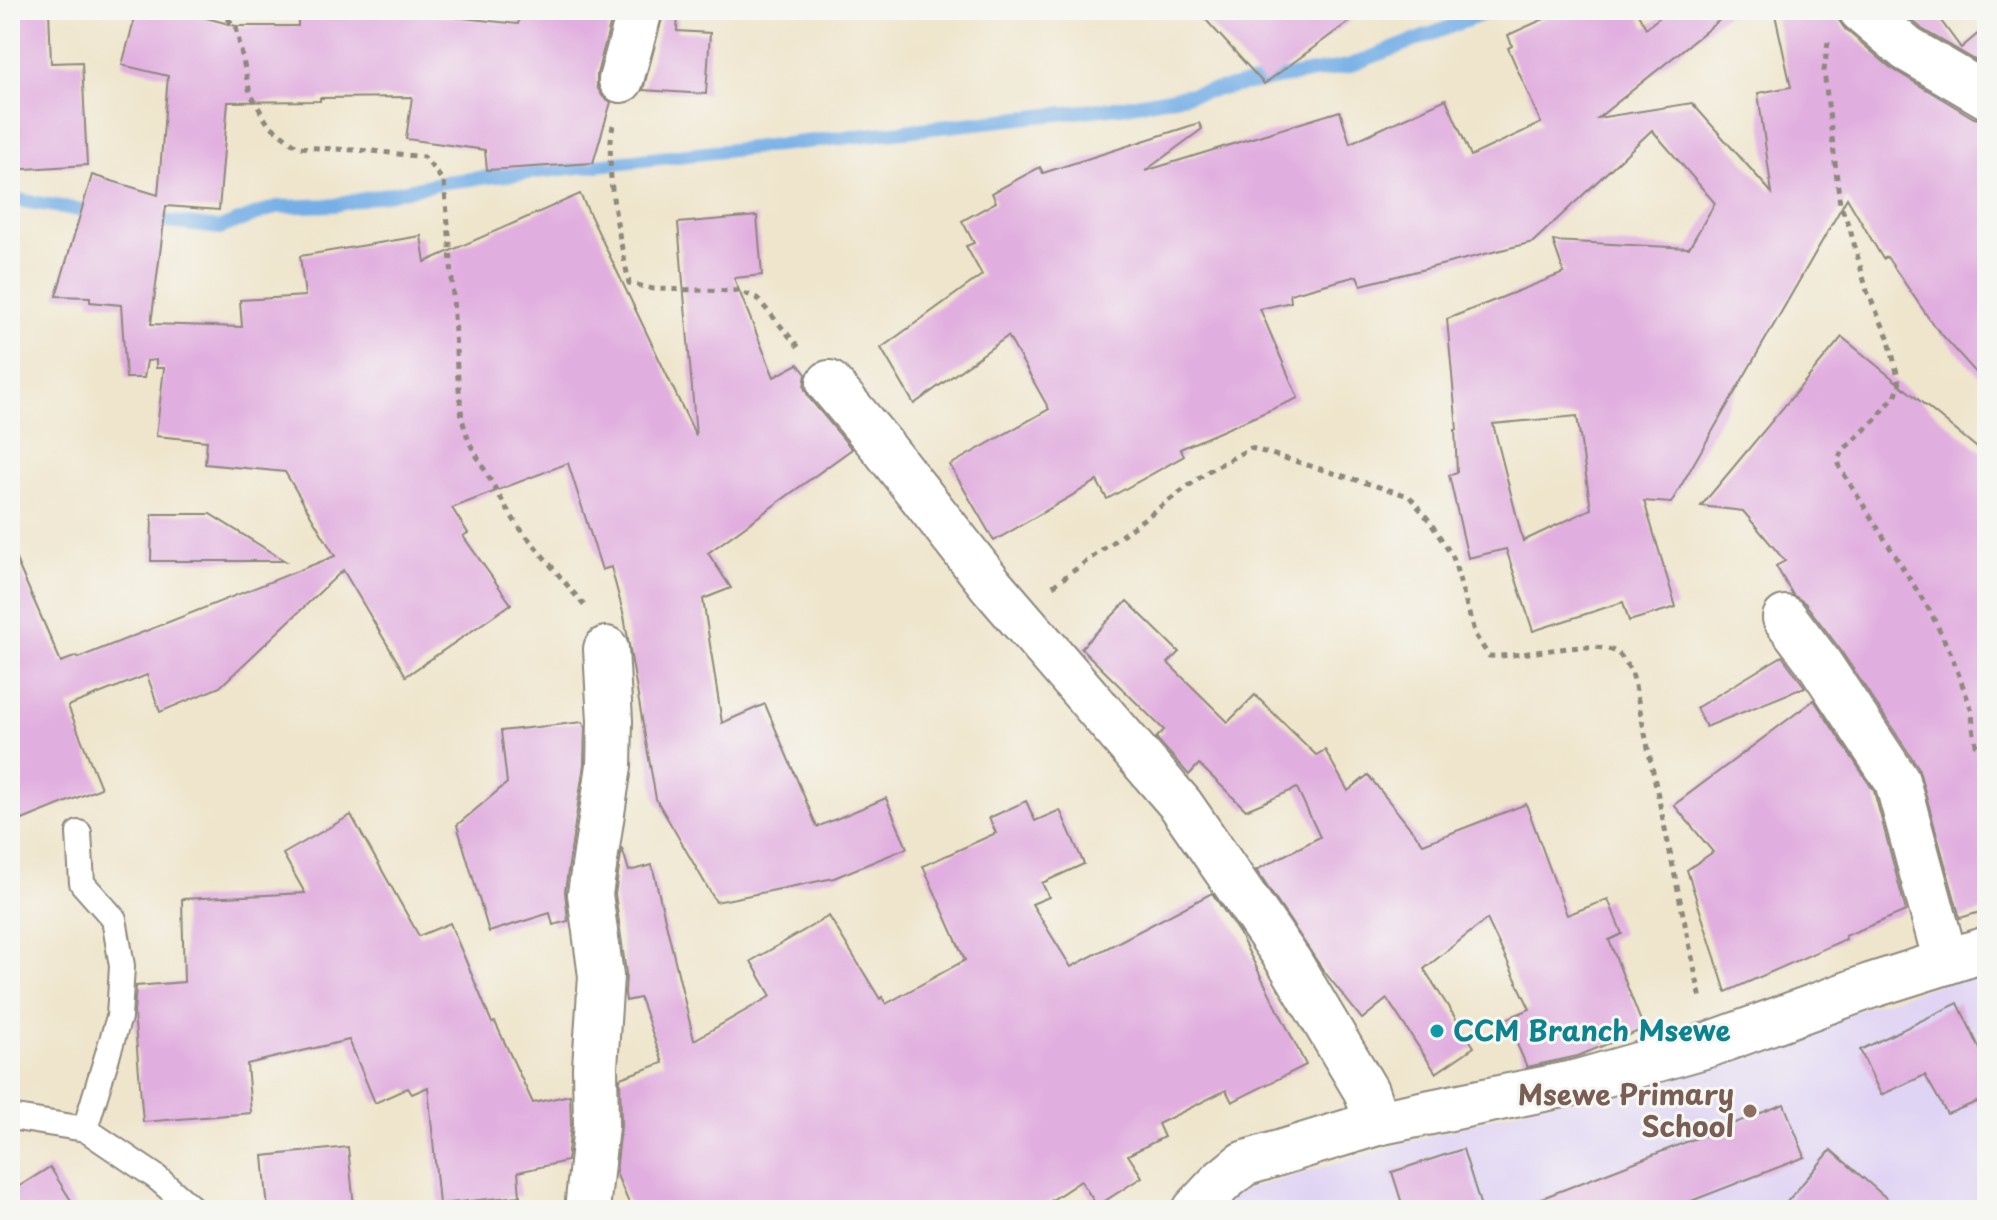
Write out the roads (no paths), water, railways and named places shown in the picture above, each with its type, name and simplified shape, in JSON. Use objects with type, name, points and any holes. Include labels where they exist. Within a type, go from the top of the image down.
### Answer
[{"type":"street","points":[[621,80],[640,10]]},
{"type":"street","points":[[1861,10],[1907,49],[1987,96]]},
{"type":"street","points":[[829,383],[992,586],[1181,805],[1298,975],[1366,1091],[1377,1123]]},
{"type":"street","points":[[1785,618],[1819,663],[1897,781],[1946,962]]},
{"type":"street","points":[[587,1210],[596,1126],[595,1067],[601,976],[590,894],[609,766],[606,649]]},
{"type":"street","points":[[1195,1210],[1243,1164],[1377,1123],[1578,1082],[1711,1044],[1870,986],[1987,949]]},
{"type":"lane","points":[[79,833],[82,883],[114,919],[122,966],[119,1017],[85,1129]]},
{"type":"lane","points":[[10,1117],[85,1129],[156,1177],[194,1210]]},
{"type":"waterway","points":[[145,219],[220,228],[276,207],[335,205],[444,182],[1120,107],[1348,66],[1494,10]]},
{"type":"waterway","points":[[10,199],[100,213]]},
{"type":"place","name":"CCM Branch Msewe","points":[[1437,1031]]},
{"type":"place","name":"Msewe Primary School","points":[[1750,1111]]}]
